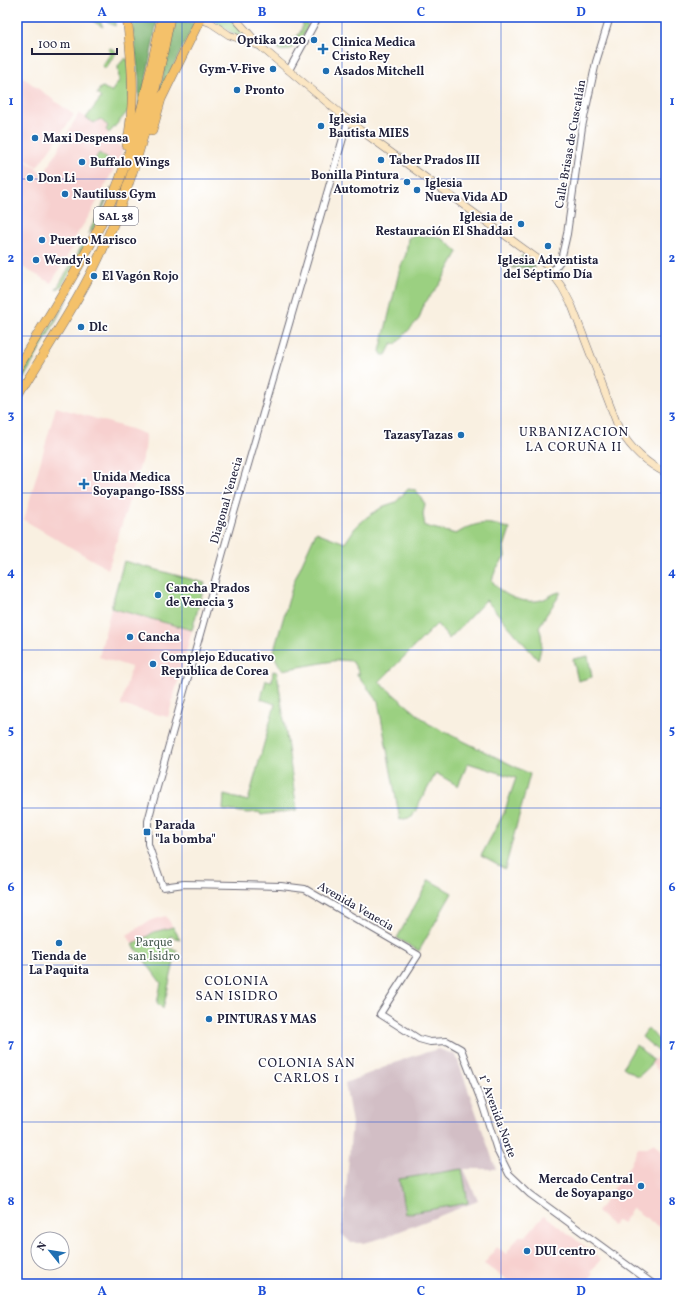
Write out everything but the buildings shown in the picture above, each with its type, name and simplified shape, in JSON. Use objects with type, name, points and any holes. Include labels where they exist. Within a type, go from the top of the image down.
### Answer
[{"type":"highway","points":[[117,186],[128,141],[133,103],[133,66],[127,17]]},
{"type":"highway","name":"SAL 38","points":[[17,369],[79,266],[107,211],[142,111],[162,17]]},
{"type":"highway","name":"SAL 38","points":[[18,394],[83,286],[104,246],[143,141],[156,94],[170,17]]},
{"type":"highway","points":[[104,246],[115,229],[131,190],[153,130],[161,99],[199,17]]},
{"type":"highway","points":[[17,374],[36,340],[36,336]]},
{"type":"main road","points":[[199,17],[229,35],[261,47]]},
{"type":"main road","points":[[234,17],[261,47],[379,145],[529,251],[552,272],[562,287],[574,311],[619,429],[630,445],[642,458],[666,473]]},
{"type":"street","points":[[290,70],[318,17]]},
{"type":"street","name":"Calle Brisas de Cuscatlán","points":[[552,272],[561,260],[584,120],[596,62],[610,17]]},
{"type":"street","name":"Diagonal Venecia","points":[[163,887],[148,844],[148,821],[234,513],[348,120]]},
{"type":"street","name":"Avenida Venecia","points":[[163,887],[184,884],[281,886],[305,890],[339,908],[418,955],[380,1014]]},
{"type":"street","name":"1° Avenida Norte","points":[[380,1014],[419,1040],[427,1042],[447,1041],[461,1049],[482,1102],[497,1150],[509,1174],[530,1194],[653,1284]]},
{"type":"shaded area","points":[[17,73],[74,115],[37,167],[17,153]]},
{"type":"shaded area","points":[[79,113],[94,123],[99,119],[109,126],[106,129],[109,133],[106,136],[123,148],[120,157],[91,213],[72,242],[73,247],[51,283],[17,264],[17,155],[44,174]]},
{"type":"shaded area","name":"Unida Medica Soyapango-ISSS","points":[[56,407],[131,429],[144,434],[146,437],[145,449],[108,569],[24,520]]},
{"type":"shaded area","name":"Complejo Educativo Republica de Corea","points":[[111,608],[192,630],[168,717],[121,705],[131,667],[99,657]]},
{"type":"shaded area","points":[[166,916],[173,927],[153,932],[133,945],[127,935],[149,921]]},
{"type":"shaded area","points":[[438,1049],[454,1054],[458,1061],[496,1169],[464,1169],[478,1201],[382,1238],[364,1243],[351,1243],[342,1234],[352,1123],[345,1083],[410,1057]]},
{"type":"shaded area","points":[[657,1057],[666,1067],[666,1079],[651,1063]]},
{"type":"shaded area","name":"Mercado Central de Soyapango","points":[[655,1143],[663,1153],[666,1153],[666,1232],[632,1208],[623,1223],[616,1221],[613,1226],[597,1212],[630,1165],[638,1148],[645,1148]]},
{"type":"shaded area","points":[[544,1215],[601,1259],[591,1272],[593,1274],[585,1284],[513,1284],[484,1264],[497,1247],[506,1254],[519,1236],[526,1236]]},
{"type":"green space","points":[[86,17],[99,18],[103,27]]},
{"type":"green space","points":[[108,17],[115,19],[115,26],[107,22]]},
{"type":"green space","points":[[131,17],[158,17],[139,117],[139,80]]},
{"type":"green space","points":[[208,17],[229,17],[242,30],[242,35],[237,36]]},
{"type":"green space","points":[[175,20],[195,23],[158,97]]},
{"type":"green space","points":[[303,21],[306,21],[308,26],[297,44],[289,50],[278,50],[279,46],[291,44],[290,40],[300,33]]},
{"type":"green space","points":[[110,48],[115,50],[116,53],[106,68],[102,66],[111,53],[108,50]]},
{"type":"green space","points":[[124,59],[128,59],[130,109],[109,133],[106,130],[108,126],[100,119],[94,123],[86,118],[101,98],[97,94],[100,88],[103,87],[111,92],[119,81],[118,66]]},
{"type":"green space","points":[[99,153],[109,160],[109,163],[104,164],[102,167],[93,162]]},
{"type":"green space","points":[[112,187],[94,229],[88,234]]},
{"type":"green space","points":[[415,235],[441,238],[458,252],[440,284],[424,304],[419,319],[396,344],[392,343],[386,355],[382,355],[380,351],[400,268],[406,254],[408,238]]},
{"type":"green space","points":[[85,241],[88,241],[62,286],[56,290]]},
{"type":"green space","points":[[523,255],[536,267],[511,268]]},
{"type":"green space","points":[[73,290],[20,385],[18,385],[26,365]]},
{"type":"green space","points":[[408,489],[416,490],[425,504],[423,514],[425,526],[456,534],[470,527],[482,524],[495,525],[510,529],[504,547],[505,557],[496,569],[492,580],[501,591],[515,598],[530,601],[544,599],[561,592],[539,628],[542,640],[538,660],[486,600],[449,639],[437,624],[379,682],[429,724],[530,774],[505,869],[481,856],[504,813],[516,778],[468,763],[458,786],[436,773],[412,817],[400,820],[378,701],[356,673],[360,674],[352,661],[339,660],[282,670],[273,654],[294,581],[316,532],[345,543],[355,528],[367,517],[384,506],[396,502]]},
{"type":"green space","name":"Cancha Prados de Venecia 3","points":[[124,561],[205,583],[192,630],[111,608]]},
{"type":"green space","points":[[588,656],[592,677],[578,681],[573,659]]},
{"type":"green space","points":[[273,671],[277,672],[297,810],[261,815],[259,812],[248,813],[223,810],[224,795],[248,801],[275,704],[261,699],[266,680],[272,681]]},
{"type":"green space","points":[[429,880],[452,893],[419,951],[397,938]]},
{"type":"green space","name":"Parque san Isidro","points":[[173,927],[180,939],[170,936],[167,948],[177,950],[163,1009],[157,1003],[161,983],[133,945],[154,932]]},
{"type":"green space","points":[[648,1028],[664,1046],[658,1051],[642,1037]]},
{"type":"green space","points":[[636,1045],[653,1060],[649,1067],[638,1077],[623,1067]]},
{"type":"green space","points":[[462,1169],[468,1203],[405,1214],[399,1179]]},
{"type":"place","name":"Optika 2020","points":[[314,40]]},
{"type":"place","name":"Clinica Medica Cristo Rey","points":[[323,49]]},
{"type":"place","name":"Gym-V-Five","points":[[273,69]]},
{"type":"place","name":"Asados Mitchell","points":[[326,71]]},
{"type":"place","name":"Pronto","points":[[237,90]]},
{"type":"place","name":"Iglesia Bautista MIES","points":[[321,126]]},
{"type":"place","name":"Maxi Despensa","points":[[35,138]]},
{"type":"place","name":"Taber Prados III","points":[[381,160]]},
{"type":"place","name":"Buffalo Wings","points":[[82,162]]},
{"type":"place","name":"Don Li","points":[[30,178]]},
{"type":"place","name":"Bonilla Pintura Automotriz","points":[[407,182]]},
{"type":"place","name":"Iglesia Nueva Vida AD","points":[[417,190]]},
{"type":"place","name":"Nautiluss Gym","points":[[65,194]]},
{"type":"place","name":"Iglesia de Restauración El Shaddai","points":[[521,224]]},
{"type":"place","name":"Puerto Marisco","points":[[42,240]]},
{"type":"place","name":"Iglesia Adventista del Séptimo Día","points":[[548,246]]},
{"type":"place","name":"Wendy's","points":[[36,260]]},
{"type":"place","name":"El Vagón Rojo","points":[[94,276]]},
{"type":"place","name":"Dlc","points":[[81,327]]},
{"type":"place","name":"TazasyTazas","points":[[461,435]]},
{"type":"place","name":"Unida Medica Soyapango-ISSS","points":[[84,484]]},
{"type":"place","name":"Cancha Prados de Venecia 3","points":[[158,595]]},
{"type":"place","name":"Cancha","points":[[130,637]]},
{"type":"place","name":"Complejo Educativo Republica de Corea","points":[[153,664]]},
{"type":"place","name":"Parada \"la bomba\"","points":[[147,832]]},
{"type":"place","name":"Tienda de La Paquita","points":[[59,943]]},
{"type":"place","name":"PINTURAS Y MAS","points":[[209,1019]]},
{"type":"place","name":"Mercado Central de Soyapango","points":[[641,1186]]},
{"type":"place","name":"DUI centro","points":[[527,1251]]},
{"type":"district","name":"URBANIZACION LA CORUÑA II","points":[[574,438]]},
{"type":"district","name":"COLONIA SAN ISIDRO","points":[[237,988]]},
{"type":"district","name":"COLONIA SAN CARLOS 1","points":[[307,1070]]}]
